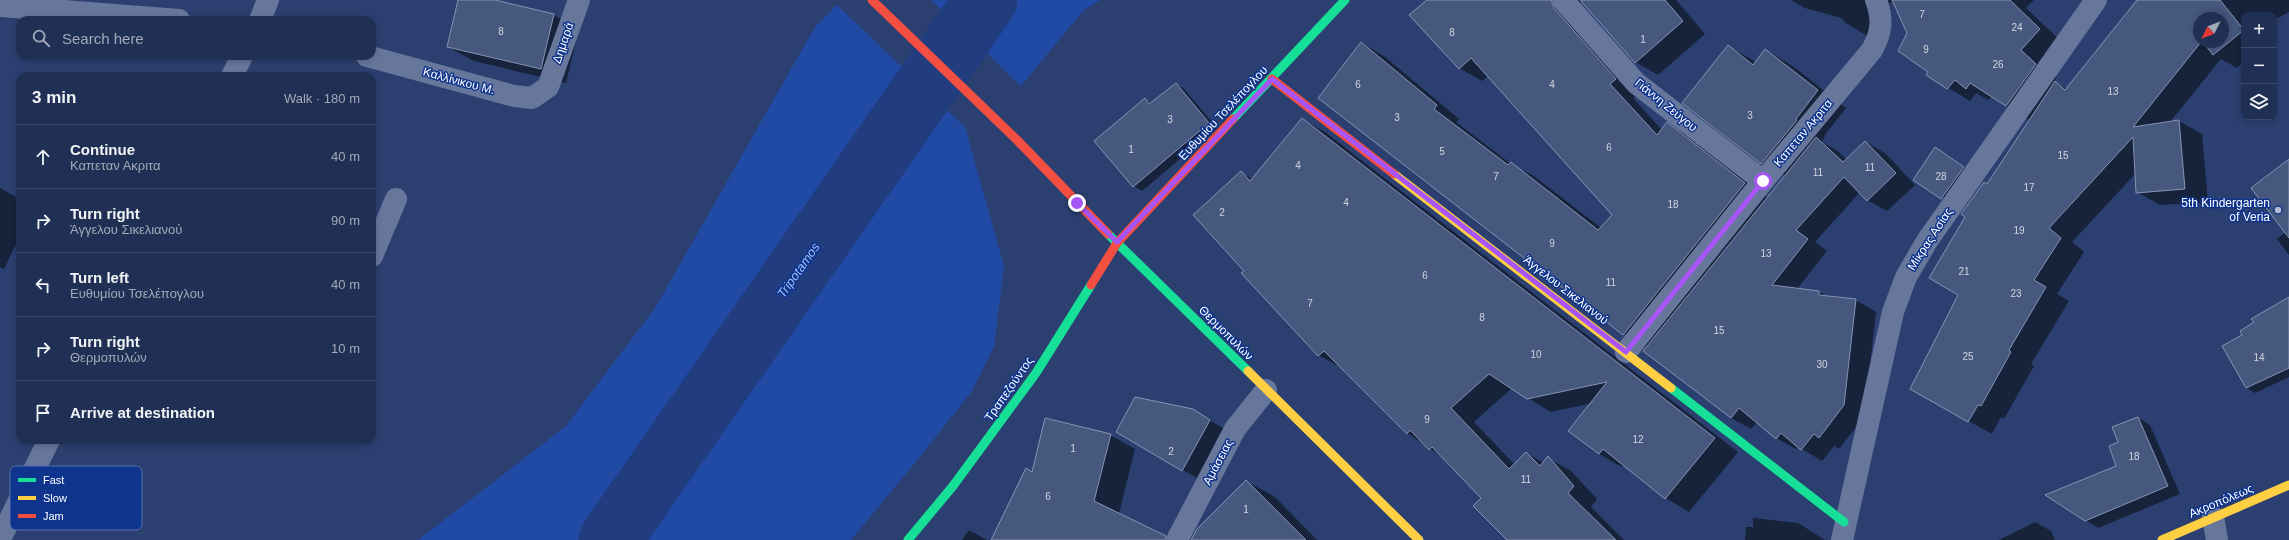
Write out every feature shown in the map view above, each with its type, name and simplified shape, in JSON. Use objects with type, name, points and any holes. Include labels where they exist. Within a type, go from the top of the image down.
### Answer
[{"type":"street","points":[[262,16],[268,0]]},
{"type":"street","name":"Δημαρά","points":[[548,87],[578,0]]},
{"type":"street","name":"Θερμοπυλών","points":[[872,0],[1018,141],[1117,242],[1419,540]]},
{"type":"street","name":"Ευθυμίου Τσελέπογλου","points":[[1117,242],[1345,0]]},
{"type":"street","name":"Γιάννη Ζεύγου","points":[[1563,0],[1636,82],[1763,181]]},
{"type":"street","name":"Καπεταν Ακριτα","points":[[1626,352],[1763,181],[1872,50],[1879,37],[1882,22],[1876,0]]},
{"type":"street","name":"Μίκρας Ασίας","points":[[1843,531],[1893,312],[1906,277],[1927,241],[2096,0]]},
{"type":"street","points":[[0,6],[128,16]]},
{"type":"street","name":"Καλλίνικου Μ.","points":[[376,58],[514,96],[532,98],[548,87]]},
{"type":"street","points":[[234,72],[240,60]]},
{"type":"street","name":"Άγγελου Σικελιανού","points":[[1272,79],[1626,352],[1843,531]]},
{"type":"street","points":[[376,246],[396,199]]},
{"type":"street","name":"Τραπεζούντος","points":[[908,540],[953,486],[1036,373],[1117,242]]},
{"type":"street","name":"Αμάσειας","points":[[1177,540],[1235,429],[1266,390]]},
{"type":"street","points":[[37,466],[48,444]]},
{"type":"street","name":"Ακροπόλεως","points":[[2162,540],[2289,485]]},
{"type":"street","points":[[2213,517],[2217,540]]},
{"type":"street","points":[[0,538],[10,518]]},
{"type":"shaded area","points":[[931,0],[1100,0],[1083,11],[1021,86]]},
{"type":"shaded area","points":[[837,5],[965,127],[1004,266],[994,347],[972,391],[851,540],[418,540],[566,426],[655,308],[815,27]]},
{"type":"building","points":[[458,0],[495,0],[554,14],[541,69],[447,47]]},
{"type":"building","points":[[1427,0],[1551,0],[1554,8],[1616,79],[1610,84],[1657,135],[1667,122],[1745,183],[1623,335],[1318,98],[1361,42],[1437,105],[1434,109],[1508,165],[1511,162],[1598,230],[1612,215],[1471,58],[1459,69],[1409,15]]},
{"type":"building","points":[[1580,0],[1665,0],[1683,21],[1635,63]]},
{"type":"building","points":[[1892,0],[2010,0],[2040,29],[2021,50],[2036,64],[2006,106],[1970,83],[1966,89],[1955,80],[1947,89],[1926,75],[1928,72],[1898,51],[1907,33]]},
{"type":"building","points":[[2137,0],[2220,0],[2241,26],[2241,32],[2229,42],[2229,12],[2193,12],[2193,48],[2196,48],[2133,127],[2179,120],[2185,189],[2136,193],[2133,137],[2049,228],[2061,238],[2034,280],[2046,287],[2009,350],[2011,352],[1981,406],[1978,405],[1968,422],[1910,389],[1958,295],[1929,278],[1965,217],[1961,214],[1984,182],[1987,184],[2055,81],[2065,90]]},
{"type":"building","points":[[1728,45],[1753,65],[1765,49],[1818,90],[1796,119],[1797,120],[1761,164],[1682,103]]},
{"type":"building","points":[[2208,48],[2222,48],[2213,55]]},
{"type":"building","points":[[1176,83],[1209,123],[1133,187],[1094,141],[1145,98],[1149,104]]},
{"type":"building","points":[[1302,118],[1715,438],[1665,499],[1603,449],[1599,454],[1568,431],[1607,382],[1527,399],[1489,374],[1451,408],[1509,469],[1526,452],[1540,466],[1548,456],[1574,486],[1568,493],[1616,540],[1507,540],[1473,506],[1481,498],[1432,447],[1429,450],[1410,430],[1407,434],[1324,351],[1318,356],[1241,273],[1244,271],[1193,215],[1241,171],[1250,181]]},
{"type":"building","points":[[1816,137],[1843,162],[1865,141],[1896,173],[1867,201],[1844,177],[1796,230],[1808,239],[1772,285],[1819,291],[1819,295],[1856,299],[1844,405],[1819,438],[1814,434],[1801,450],[1781,433],[1776,439],[1739,408],[1731,418],[1643,351]]},
{"type":"building","points":[[1935,147],[1964,167],[1941,199],[1913,180]]},
{"type":"building","name":"5th Kindergarten of Veria","points":[[2289,159],[2289,238],[2251,188]]},
{"type":"building","points":[[2289,297],[2289,368],[2246,388],[2222,346],[2242,335],[2240,331],[2254,322],[2251,319]]},
{"type":"building","points":[[1135,397],[1193,409],[1210,420],[1182,471],[1116,432]]},
{"type":"building","points":[[2138,417],[2168,486],[2085,521],[2045,495],[2116,466],[2109,446],[2118,442],[2112,427]]},
{"type":"building","points":[[1045,418],[1111,434],[1094,501],[1166,536],[1165,540],[991,540],[1026,468],[1032,472]]},
{"type":"building","points":[[1246,480],[1306,540],[1191,540],[1197,529]]},
{"type":"waterway","name":"Tripotamos","points":[[610,540],[986,0]]},
{"type":"traffic: fast","points":[[1233,119],[1345,0]]},
{"type":"traffic: fast","points":[[1108,234],[1248,371]]},
{"type":"traffic: fast","points":[[908,540],[953,486],[1036,373],[1091,285]]},
{"type":"traffic: fast","points":[[1671,388],[1844,522]]},
{"type":"traffic: slow","points":[[1394,174],[1671,388]]},
{"type":"traffic: slow","points":[[1248,371],[1419,540]]},
{"type":"traffic: slow","points":[[2162,540],[2289,485]]},
{"type":"traffic: jam","points":[[872,0],[1018,141],[1108,234]]},
{"type":"traffic: jam","points":[[1272,79],[1394,174]]},
{"type":"traffic: jam","points":[[1091,285],[1117,243],[1233,119]]},
{"type":"place","name":"5th Kindergarten of Veria","points":[[2278,210]]},
{"type":"route","points":[[1077,203],[1117,242],[1272,79],[1626,352],[1763,181]]}]
